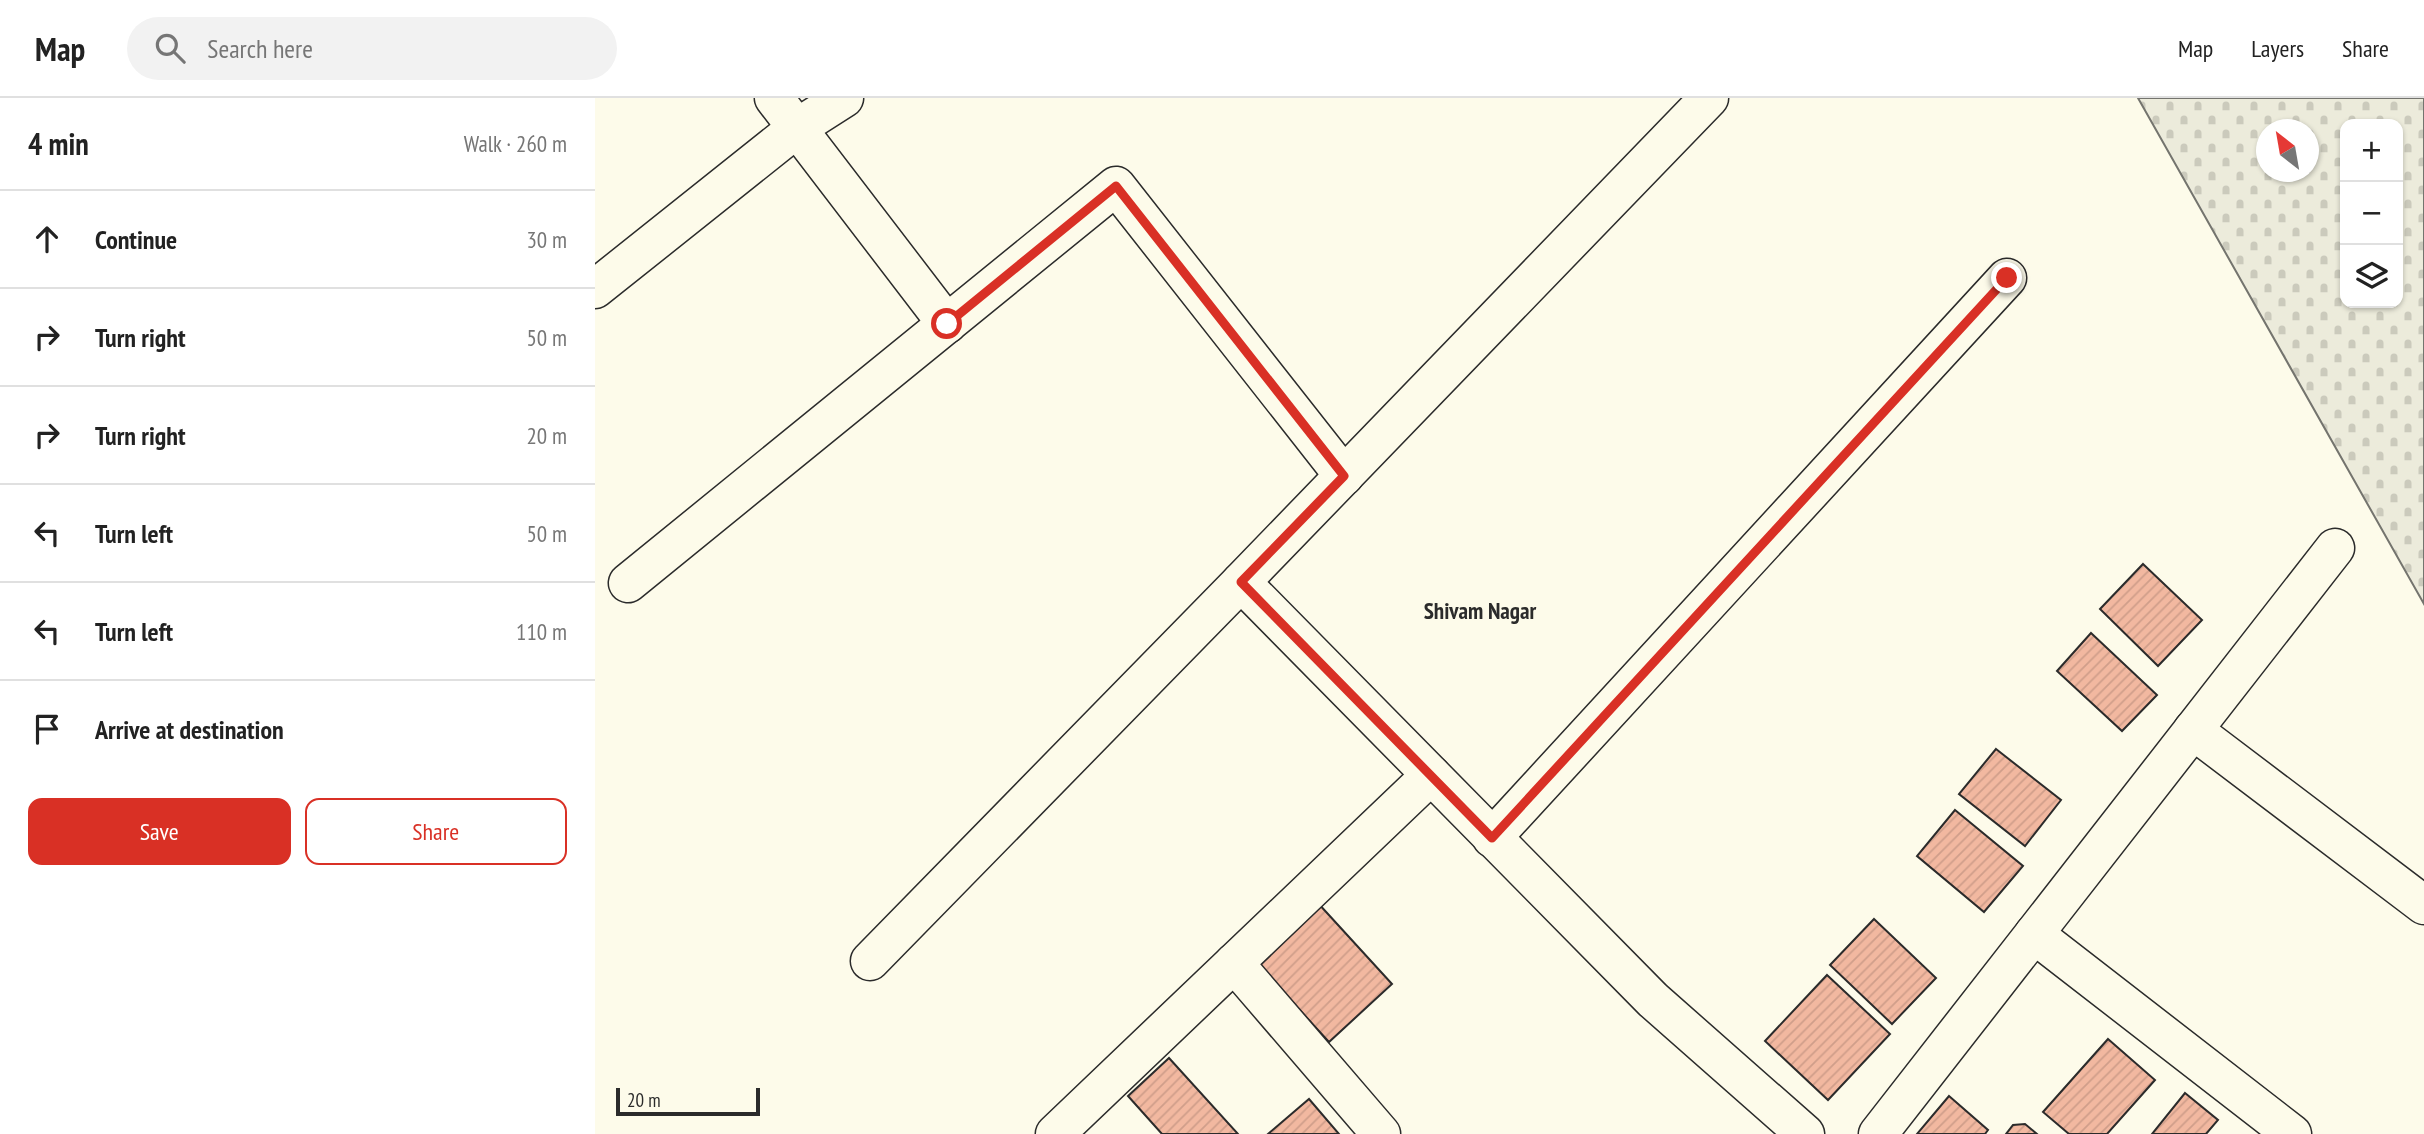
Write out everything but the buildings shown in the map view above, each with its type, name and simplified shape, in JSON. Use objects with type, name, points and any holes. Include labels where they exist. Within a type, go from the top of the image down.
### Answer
[{"type":"street","points":[[773,98],[947,324]]},
{"type":"street","points":[[595,289],[797,128],[844,98]]},
{"type":"street","points":[[870,961],[1709,98]]},
{"type":"street","points":[[628,583],[1116,186],[1344,476]]},
{"type":"street","points":[[1492,838],[2007,278]]},
{"type":"street","points":[[1878,1134],[2335,548]]},
{"type":"street","points":[[1241,582],[1653,1000],[1805,1134]]},
{"type":"street","points":[[2193,730],[2424,905]]},
{"type":"street","points":[[1055,1134],[1431,775]]},
{"type":"street","points":[[2034,933],[2292,1134]]},
{"type":"street","points":[[1234,963],[1381,1134]]},
{"type":"green space","points":[[2138,98],[2424,98],[2424,604]]},
{"type":"district","name":"Shivam Nagar","points":[[1480,610]]},
{"type":"route","points":[[947,324],[1116,186],[1344,476],[1241,582],[1492,838],[2007,278]]}]
